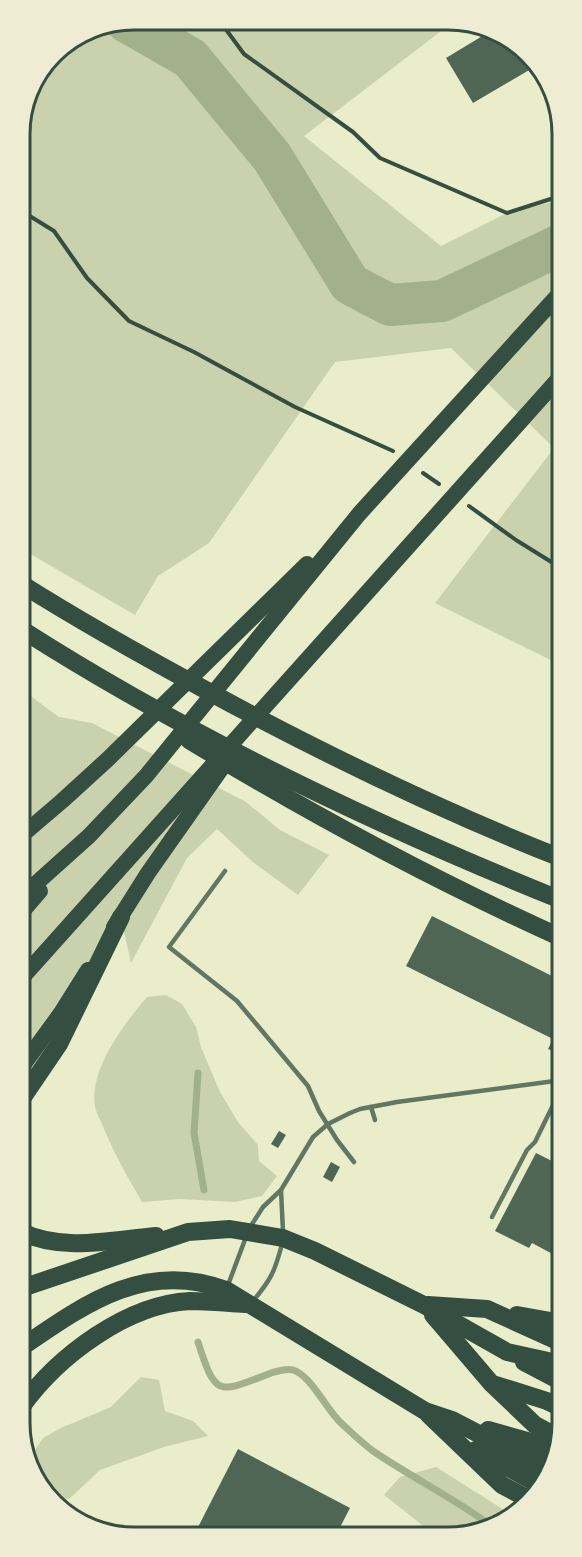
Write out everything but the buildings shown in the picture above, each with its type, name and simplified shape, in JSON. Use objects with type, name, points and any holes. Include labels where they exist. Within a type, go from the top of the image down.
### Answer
[{"type":"highway","points":[[30,903],[88,836],[146,776],[359,514],[552,302]]},
{"type":"highway","points":[[30,969],[190,800],[271,698],[552,386]]},
{"type":"highway","points":[[30,828],[108,759],[359,514]]},
{"type":"highway","points":[[30,589],[149,659],[297,739],[393,786],[552,854]]},
{"type":"highway","points":[[30,635],[225,746],[459,859],[552,896]]},
{"type":"highway","points":[[53,649],[112,692],[267,787],[413,866],[552,934]]},
{"type":"highway","points":[[30,1056],[61,1013],[148,873],[190,800]]},
{"type":"highway","points":[[30,889],[88,836]]},
{"type":"highway","points":[[30,1087],[59,1044],[121,917]]},
{"type":"highway","points":[[30,1236],[41,1240],[68,1244],[213,1229],[248,1231],[283,1238],[315,1251],[424,1305],[552,1377]]},
{"type":"highway","points":[[30,1285],[188,1232]]},
{"type":"highway","points":[[30,1342],[77,1311],[128,1286],[178,1280],[212,1285],[226,1290],[534,1481]]},
{"type":"highway","points":[[30,1397],[67,1359],[112,1324],[133,1314],[189,1301],[249,1305]]},
{"type":"highway","points":[[424,1305],[487,1309],[552,1321]]},
{"type":"highway","points":[[424,1305],[491,1383],[535,1425],[551,1434]]},
{"type":"highway","points":[[487,1309],[552,1338]]},
{"type":"highway","points":[[507,1352],[552,1362]]},
{"type":"highway","points":[[491,1383],[552,1403]]},
{"type":"highway","points":[[450,1427],[527,1441],[548,1451]]},
{"type":"highway","points":[[450,1427],[542,1467]]},
{"type":"highway","points":[[450,1427],[502,1485],[521,1495]]},
{"type":"lane","points":[[225,871],[169,947],[237,1001],[308,1086],[319,1111],[354,1162]]},
{"type":"lane","points":[[226,1290],[248,1231],[263,1207],[281,1190],[313,1137],[328,1124],[350,1113],[371,1107],[552,1081]]},
{"type":"lane","points":[[371,1107],[375,1120]]},
{"type":"lane","points":[[492,1217],[526,1149],[535,1142],[552,1107]]},
{"type":"lane","points":[[249,1305],[269,1282],[277,1266],[283,1238],[281,1190]]},
{"type":"path","points":[[226,30],[244,54],[354,132],[380,158],[507,213],[552,199]]},
{"type":"path","points":[[30,216],[54,231],[87,278],[129,321],[194,352],[295,407],[393,451],[403,458]]},
{"type":"path","points":[[421,471],[440,485]]},
{"type":"path","points":[[469,506],[552,562]]},
{"type":"green space","points":[[443,30],[304,136],[441,246],[507,213],[552,202],[552,446],[451,348],[335,362],[209,543],[158,576],[135,615],[30,554],[30,128],[41,88],[52,71],[82,44],[121,31]]},
{"type":"green space","points":[[552,451],[552,661],[435,603]]},
{"type":"green space","points":[[30,696],[59,717],[92,723],[246,802],[280,830],[329,855],[298,895],[254,863],[217,829],[187,858],[131,963],[121,918],[87,984],[30,1066]]},
{"type":"green space","points":[[166,995],[182,1004],[196,1027],[201,1047],[220,1092],[238,1122],[258,1145],[259,1161],[277,1176],[262,1196],[235,1202],[180,1199],[142,1202],[111,1144],[95,1107],[97,1078],[110,1048],[128,1020],[147,997]]},
{"type":"green space","points":[[141,1377],[159,1380],[165,1411],[193,1421],[208,1436],[164,1447],[100,1470],[69,1499],[63,1498],[44,1475],[34,1451],[43,1438],[111,1407]]},
{"type":"green space","points":[[436,1467],[504,1510],[468,1525],[425,1527],[384,1495],[400,1477]]},
{"type":"waterway","points":[[141,30],[190,58],[272,157],[350,284],[390,305],[442,301],[552,249]]},
{"type":"waterway","points":[[198,1073],[194,1133],[204,1190]]},
{"type":"waterway","points":[[198,1342],[210,1374],[215,1382],[222,1386],[240,1385],[282,1370],[290,1369],[300,1373],[313,1386],[336,1418],[369,1448],[483,1520]]}]
